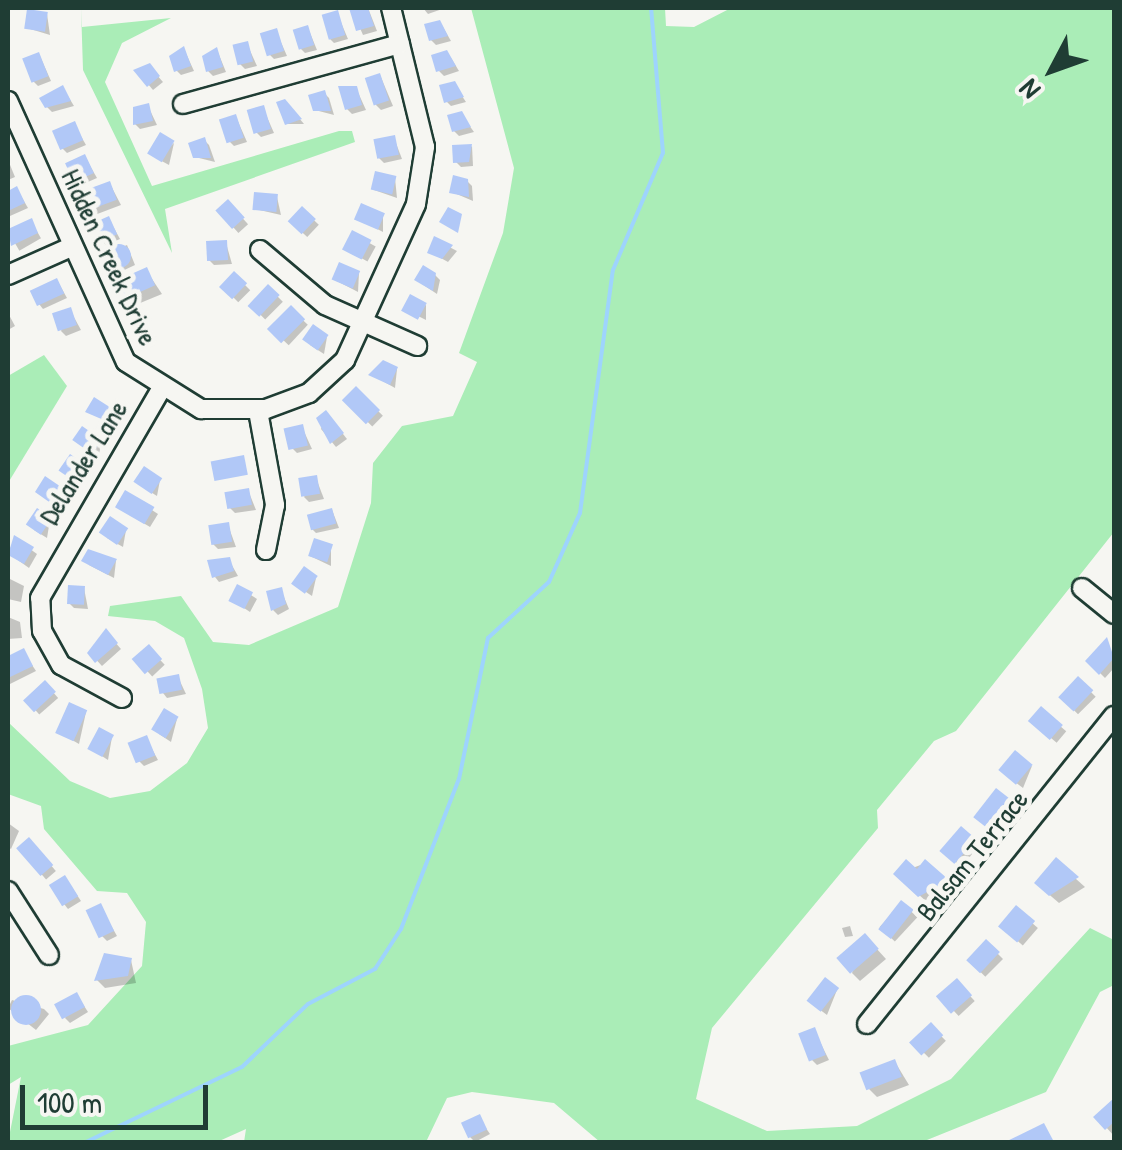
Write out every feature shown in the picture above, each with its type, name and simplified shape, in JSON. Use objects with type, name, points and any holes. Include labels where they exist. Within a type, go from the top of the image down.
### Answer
[{"type":"street","name":"Hidden Creek Drive","points":[[8,101],[116,348],[160,391],[201,409],[258,410],[328,378],[364,324],[424,165],[391,8]]},
{"type":"street","points":[[183,104],[400,44]]},
{"type":"street","points":[[8,274],[71,247]]},
{"type":"street","points":[[260,250],[325,305],[417,346]]},
{"type":"street","name":"Delander Lane","points":[[122,698],[60,665],[42,631],[40,598],[160,391]]},
{"type":"street","points":[[258,410],[275,506],[266,550]]},
{"type":"street","points":[[1082,588],[1114,614]]},
{"type":"street","name":"Balsam Terrace","points":[[866,1024],[1114,716]]},
{"type":"street","points":[[8,891],[49,955]]},
{"type":"green space","points":[[81,8],[82,27],[171,18],[122,43],[105,82],[152,186],[339,131],[352,131],[355,142],[165,209],[172,253],[83,70]]},
{"type":"green space","points":[[471,8],[665,8],[666,26],[694,27],[731,8],[1114,8],[1114,532],[956,731],[934,741],[877,810],[878,828],[712,1028],[696,1099],[767,1131],[857,1126],[951,1079],[1090,928],[1114,940],[1114,985],[1100,992],[1046,1092],[922,1142],[600,1142],[554,1103],[472,1092],[447,1098],[426,1142],[244,1142],[246,1129],[217,1142],[8,1142],[21,1077],[8,1085],[8,1046],[88,1025],[142,966],[146,922],[127,893],[97,891],[44,829],[41,806],[8,794],[8,722],[70,781],[110,798],[150,791],[187,763],[208,728],[202,689],[184,638],[155,621],[108,616],[110,606],[181,596],[213,642],[249,645],[338,607],[371,503],[373,463],[402,426],[453,416],[477,362],[459,353],[503,233],[514,168]]},
{"type":"green space","points":[[44,355],[67,386],[8,483],[8,376]]},
{"type":"building","points":[[349,8],[368,8],[374,26],[356,31]]},
{"type":"building","points":[[27,9],[48,12],[45,32],[24,29]]},
{"type":"building","points":[[338,10],[345,35],[329,40],[322,15]]},
{"type":"building","points":[[440,20],[448,36],[429,41],[424,24]]},
{"type":"building","points":[[308,25],[314,45],[299,50],[293,30]]},
{"type":"building","points":[[277,28],[284,51],[267,56],[260,33]]},
{"type":"building","points":[[248,41],[253,61],[238,65],[232,45]]},
{"type":"building","points":[[184,46],[191,66],[174,72],[169,56]]},
{"type":"building","points":[[217,47],[223,67],[206,72],[202,56]]},
{"type":"building","points":[[447,50],[456,66],[436,72],[431,55]]},
{"type":"building","points":[[39,52],[48,76],[32,83],[22,58]]},
{"type":"building","points":[[150,63],[160,76],[147,87],[133,70]]},
{"type":"building","points":[[380,73],[389,101],[374,106],[365,78]]},
{"type":"building","points":[[455,81],[464,97],[444,103],[439,85]]},
{"type":"building","points":[[63,85],[71,101],[45,108],[39,98]]},
{"type":"building","points":[[338,86],[357,86],[362,105],[345,110]]},
{"type":"building","points":[[325,90],[331,111],[313,111],[308,95]]},
{"type":"building","points":[[285,99],[302,119],[285,125],[276,102]]},
{"type":"building","points":[[149,103],[153,121],[133,125],[133,107]]},
{"type":"building","points":[[264,105],[271,129],[254,134],[247,110]]},
{"type":"building","points":[[462,111],[471,127],[452,132],[447,115]]},
{"type":"building","points":[[236,114],[244,138],[227,143],[219,120]]},
{"type":"building","points":[[75,121],[83,140],[60,150],[52,131]]},
{"type":"building","points":[[160,132],[175,141],[162,162],[147,153]]},
{"type":"building","points":[[395,135],[399,155],[377,159],[373,139]]},
{"type":"building","points":[[205,137],[211,158],[193,158],[188,143]]},
{"type":"building","points":[[472,144],[469,162],[453,163],[452,145]]},
{"type":"building","points":[[85,154],[94,173],[74,182],[65,163]]},
{"type":"building","points":[[375,171],[396,176],[392,194],[371,190]]},
{"type":"building","points":[[453,175],[468,179],[469,197],[449,193]]},
{"type":"building","points":[[110,181],[117,200],[85,211],[78,193]]},
{"type":"building","points":[[17,186],[25,203],[8,211],[8,191]]},
{"type":"building","points":[[254,192],[278,194],[276,212],[252,210]]},
{"type":"building","points":[[228,199],[245,218],[232,229],[215,210]]},
{"type":"building","points":[[361,203],[385,213],[378,230],[354,220]]},
{"type":"building","points":[[302,206],[316,219],[302,234],[288,221]]},
{"type":"building","points":[[448,207],[462,214],[458,233],[439,222]]},
{"type":"building","points":[[109,216],[117,234],[100,242],[92,224]]},
{"type":"building","points":[[32,218],[38,233],[11,246],[8,229]]},
{"type":"building","points":[[352,230],[372,240],[362,260],[342,250]]},
{"type":"building","points":[[434,236],[453,245],[442,259],[427,253]]},
{"type":"building","points":[[227,240],[228,260],[207,261],[206,241]]},
{"type":"building","points":[[119,244],[131,256],[119,268],[107,256]]},
{"type":"building","points":[[339,262],[360,271],[353,288],[332,279]]},
{"type":"building","points":[[423,265],[436,273],[433,291],[414,280]]},
{"type":"building","points":[[147,267],[155,285],[123,300],[115,281]]},
{"type":"building","points":[[234,271],[247,283],[232,299],[219,287]]},
{"type":"building","points":[[57,278],[64,293],[37,306],[30,291]]},
{"type":"building","points":[[268,284],[280,295],[259,317],[248,306]]},
{"type":"building","points":[[410,294],[427,303],[418,320],[401,311]]},
{"type":"building","points":[[291,305],[305,319],[281,343],[267,329]]},
{"type":"building","points":[[71,307],[77,325],[58,331],[52,313]]},
{"type":"building","points":[[313,324],[329,335],[318,350],[302,340]]},
{"type":"building","points":[[383,360],[398,367],[390,385],[368,375]]},
{"type":"building","points":[[356,386],[380,410],[366,424],[342,400]]},
{"type":"building","points":[[94,397],[119,413],[113,424],[85,412]]},
{"type":"building","points":[[326,410],[344,433],[330,444],[316,418]]},
{"type":"building","points":[[303,424],[308,445],[288,450],[284,428]]},
{"type":"building","points":[[82,426],[102,440],[92,454],[72,440]]},
{"type":"building","points":[[70,454],[86,465],[74,481],[59,470]]},
{"type":"building","points":[[244,455],[248,475],[214,481],[211,461]]},
{"type":"building","points":[[144,466],[162,478],[152,494],[133,482]]},
{"type":"building","points":[[317,475],[320,494],[301,497],[298,478]]},
{"type":"building","points":[[45,476],[67,491],[52,504],[35,492]]},
{"type":"building","points":[[249,488],[252,505],[227,509],[224,492]]},
{"type":"building","points":[[125,490],[154,507],[144,524],[115,507]]},
{"type":"building","points":[[37,508],[52,518],[41,535],[26,525]]},
{"type":"building","points":[[332,508],[336,523],[311,530],[307,515]]},
{"type":"building","points":[[110,516],[128,528],[117,545],[99,533]]},
{"type":"building","points":[[229,522],[232,542],[211,545],[208,525]]},
{"type":"building","points":[[14,535],[34,547],[24,564],[8,555]]},
{"type":"building","points":[[314,538],[333,544],[327,562],[308,556]]},
{"type":"building","points":[[88,549],[117,559],[108,575],[81,561]]},
{"type":"building","points":[[230,557],[234,571],[212,578],[207,560]]},
{"type":"building","points":[[304,566],[318,576],[305,594],[291,584]]},
{"type":"building","points":[[237,584],[253,592],[244,609],[228,601]]},
{"type":"building","points":[[68,585],[85,586],[84,605],[67,604]]},
{"type":"building","points":[[282,587],[286,604],[271,611],[266,591]]},
{"type":"building","points":[[106,628],[118,643],[95,663],[87,653]]},
{"type":"building","points":[[1107,637],[1114,658],[1099,675],[1085,661]]},
{"type":"building","points":[[149,644],[162,659],[145,674],[132,659]]},
{"type":"building","points":[[24,648],[33,666],[8,678],[8,656]]},
{"type":"building","points":[[179,674],[182,690],[159,694],[156,678]]},
{"type":"building","points":[[1078,676],[1093,690],[1074,712],[1058,697]]},
{"type":"building","points":[[45,680],[56,692],[34,712],[23,700]]},
{"type":"building","points":[[69,702],[87,710],[73,741],[55,733]]},
{"type":"building","points":[[1041,706],[1063,725],[1050,740],[1028,721]]},
{"type":"building","points":[[164,708],[179,717],[166,738],[151,729]]},
{"type":"building","points":[[99,727],[114,735],[102,757],[87,749]]},
{"type":"building","points":[[147,735],[155,755],[136,763],[128,743]]},
{"type":"building","points":[[1015,750],[1033,765],[1016,785],[998,770]]},
{"type":"building","points":[[996,788],[1010,799],[987,828],[973,817]]},
{"type":"building","points":[[961,826],[976,839],[954,864],[939,851]]},
{"type":"building","points":[[29,837],[53,865],[40,876],[16,848]]},
{"type":"building","points":[[1056,857],[1079,877],[1049,896],[1034,883]]},
{"type":"building","points":[[906,859],[917,869],[925,859],[949,880],[918,897],[893,874]]},
{"type":"building","points":[[65,875],[78,896],[62,906],[49,885]]},
{"type":"building","points":[[901,900],[914,910],[891,939],[878,929]]},
{"type":"building","points":[[101,903],[114,931],[99,938],[86,910]]},
{"type":"building","points":[[1016,905],[1035,921],[1017,943],[998,926]]},
{"type":"building","points":[[865,933],[879,949],[850,974],[836,958]]},
{"type":"building","points":[[986,939],[1000,952],[980,973],[966,960]]},
{"type":"building","points":[[104,953],[132,958],[128,976],[94,981]]},
{"type":"building","points":[[825,977],[839,988],[821,1012],[807,1001]]},
{"type":"building","points":[[957,978],[972,995],[951,1014],[936,996]]},
{"type":"building","points":[[77,992],[85,1007],[62,1019],[54,1004]]},
{"type":"building","points":[[26,995],[36,1000],[41,1010],[36,1020],[26,1025],[16,1020],[11,1010],[16,1000]]},
{"type":"building","points":[[931,1022],[943,1035],[921,1056],[909,1042]]},
{"type":"building","points":[[815,1027],[826,1055],[809,1061],[798,1033]]},
{"type":"building","points":[[895,1059],[902,1077],[866,1090],[860,1073]]},
{"type":"building","points":[[1114,1098],[1114,1122],[1105,1130],[1093,1117]]},
{"type":"building","points":[[480,1114],[487,1129],[468,1138],[461,1123]]},
{"type":"building","points":[[1044,1123],[1054,1142],[1005,1142]]},
{"type":"waterway","points":[[86,1142],[242,1067],[308,1004],[375,969],[401,929],[459,779],[488,638],[549,582],[580,513],[613,270],[663,153],[651,8]]}]
